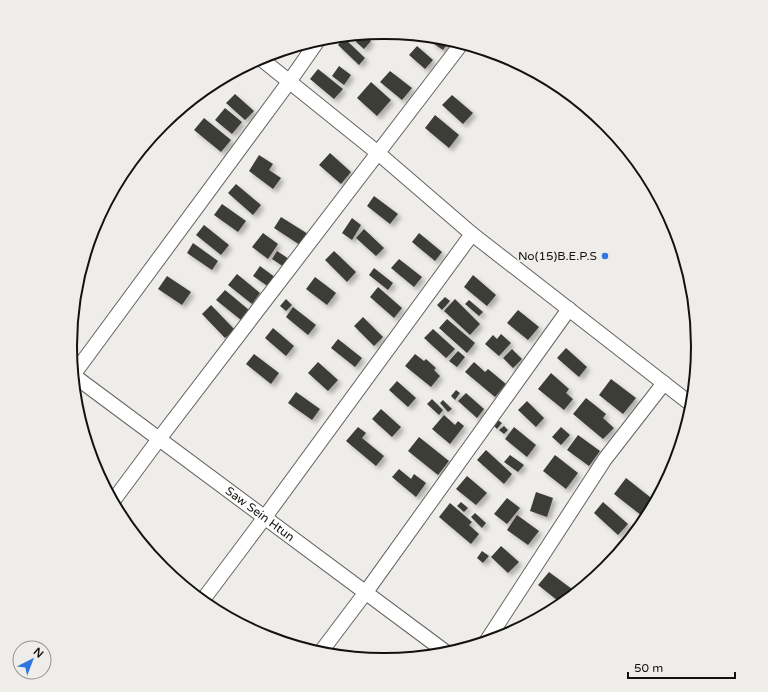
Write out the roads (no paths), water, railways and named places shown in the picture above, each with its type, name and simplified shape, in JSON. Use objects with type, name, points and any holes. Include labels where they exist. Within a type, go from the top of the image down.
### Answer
[{"type":"street","points":[[78,368],[313,47]]},
{"type":"street","points":[[116,496],[458,48]]},
{"type":"street","points":[[266,63],[378,153],[472,234],[686,400]]},
{"type":"street","points":[[206,596],[472,234]]},
{"type":"street","points":[[324,647],[366,592],[569,310]]},
{"type":"street","name":"Saw Sein Htun","points":[[79,380],[440,648]]},
{"type":"street","points":[[491,634],[605,459],[664,383]]},
{"type":"place","name":"No(15)B.E.P.S","points":[[605,256]]}]
